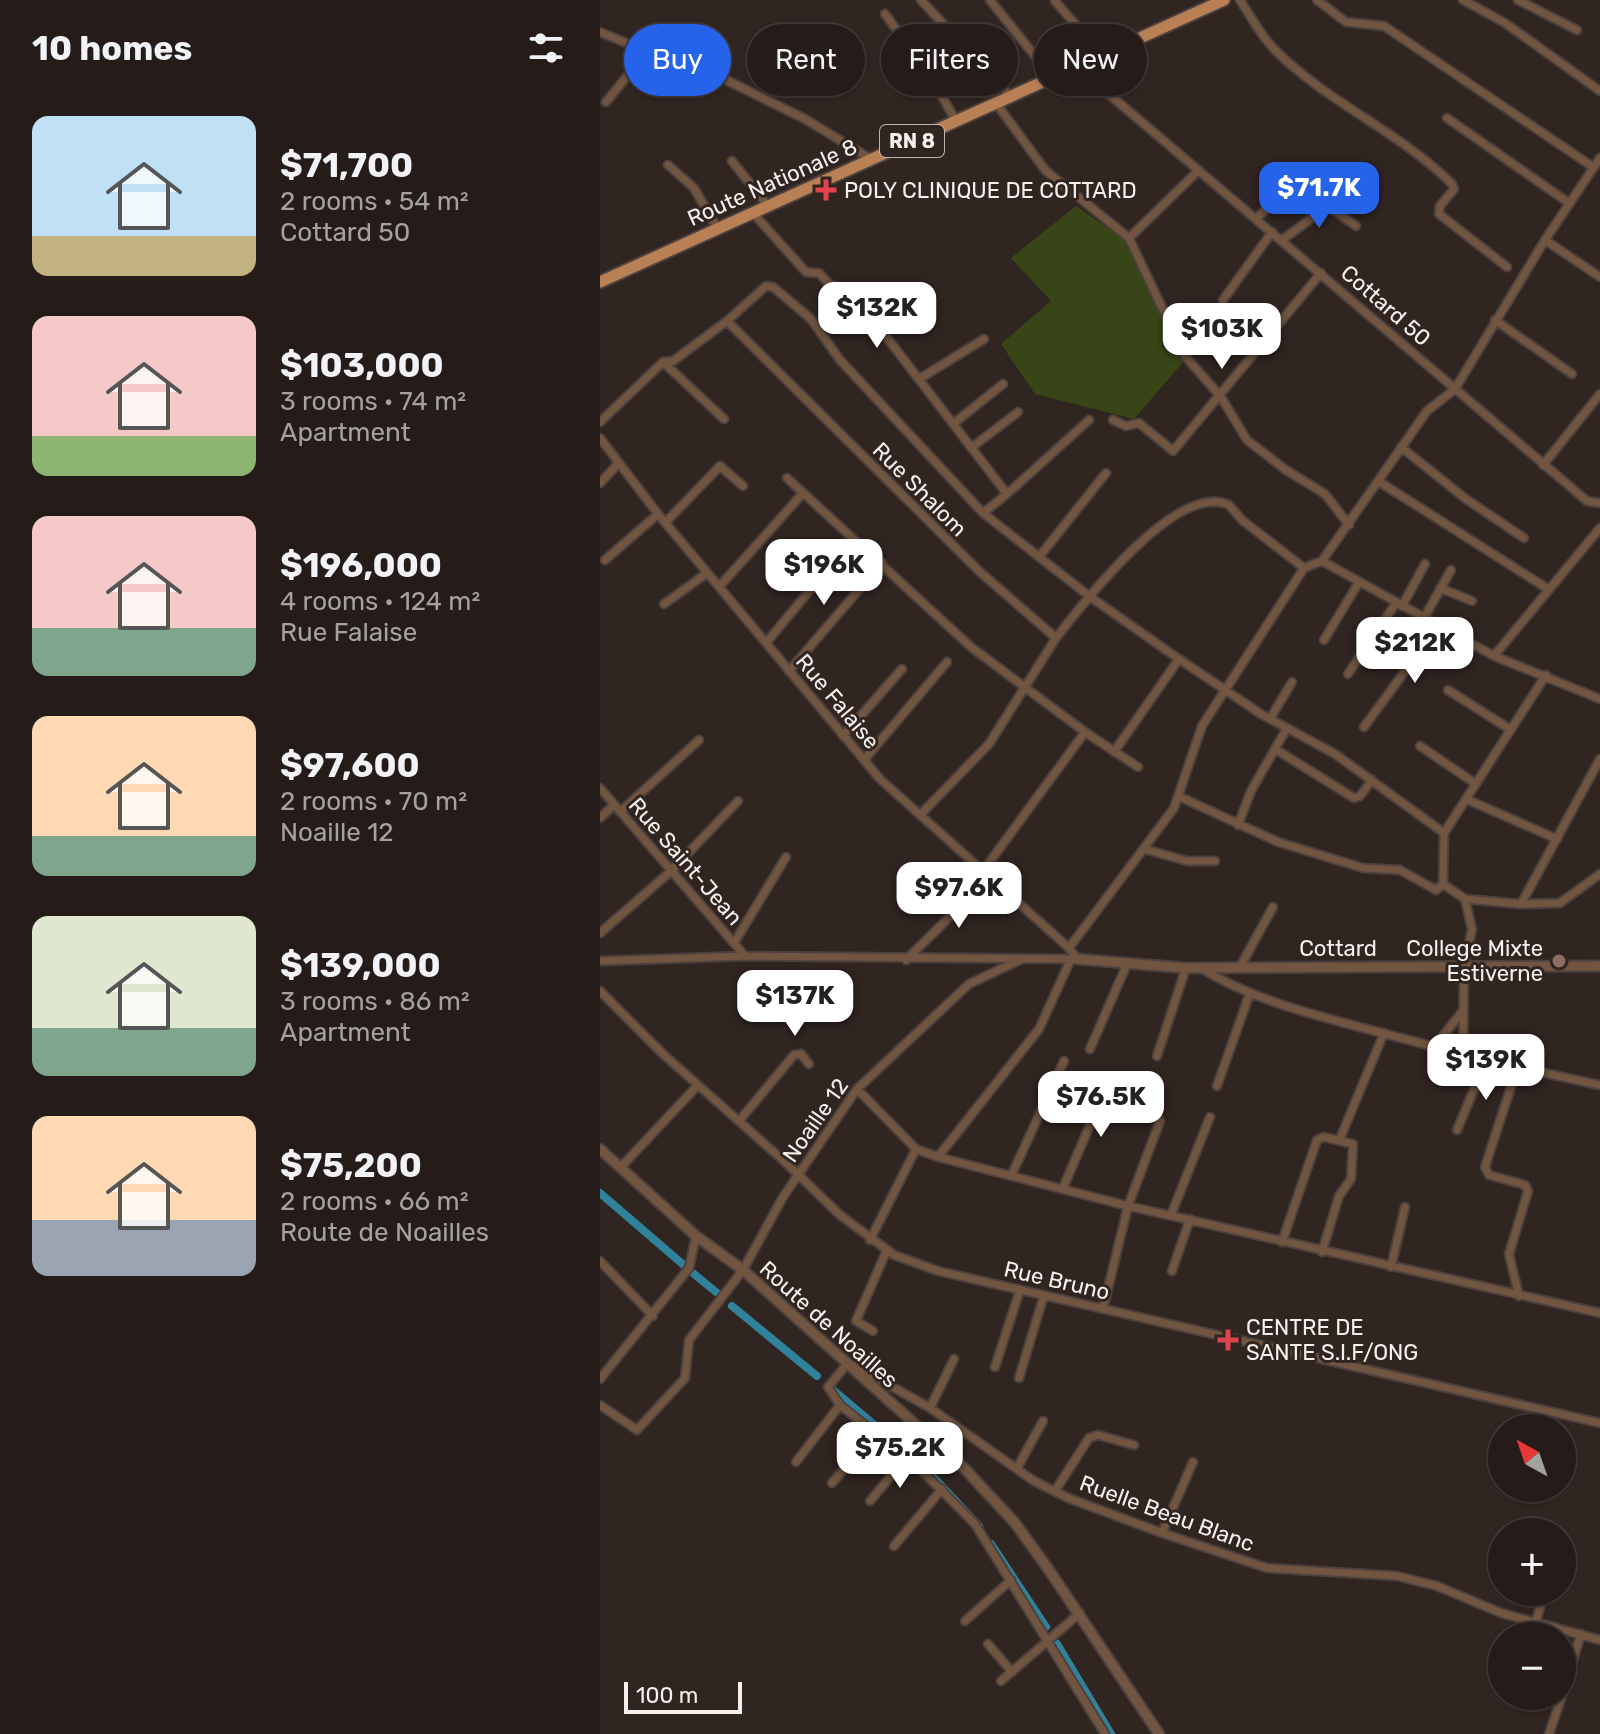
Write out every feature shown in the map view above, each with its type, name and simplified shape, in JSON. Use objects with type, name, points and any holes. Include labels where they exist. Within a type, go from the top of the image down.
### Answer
[{"type":"main road","name":"Route Nationale 8","points":[[1147,35],[1224,0]]},
{"type":"main road","name":"Route Nationale 8","points":[[600,282],[1010,96]]},
{"type":"street","points":[[921,0],[943,24]]},
{"type":"street","points":[[990,0],[1034,55]]},
{"type":"street","points":[[1240,0],[1274,49],[1306,77],[1364,115],[1448,179],[1454,189],[1440,206],[1439,214],[1507,267]]},
{"type":"street","points":[[1317,0],[1346,22],[1384,26],[1593,167]]},
{"type":"street","points":[[1463,0],[1505,23],[1600,91]]},
{"type":"street","points":[[1518,0],[1577,30]]},
{"type":"street","points":[[1055,1],[1075,24]]},
{"type":"street","points":[[885,14],[931,77],[956,121]]},
{"type":"street","points":[[600,32],[624,42]]},
{"type":"street","points":[[606,102],[624,80]]},
{"type":"street","points":[[731,82],[805,119],[871,159]]},
{"type":"street","name":"Cottard 50","points":[[1111,96],[1543,465],[1587,501],[1600,503]]},
{"type":"street","points":[[996,103],[1045,170],[1129,238],[1185,356],[1221,397],[1247,440],[1286,470],[1325,494],[1349,525]]},
{"type":"street","points":[[1447,118],[1569,203]]},
{"type":"street","points":[[1069,948],[1169,817],[1202,726],[1224,687],[1304,568],[1322,561],[1427,411],[1455,389],[1545,240],[1600,158]]},
{"type":"street","points":[[732,161],[767,205]]},
{"type":"street","points":[[668,165],[694,188],[717,228]]},
{"type":"street","points":[[1129,238],[1199,170]]},
{"type":"street","points":[[1257,218],[1289,187],[1304,195]]},
{"type":"street","points":[[1282,240],[1328,206],[1356,226]]},
{"type":"street","points":[[752,212],[806,272],[819,273],[830,285],[848,289],[1007,494]]},
{"type":"street","points":[[1223,300],[1272,232]]},
{"type":"street","points":[[1545,240],[1600,277]]},
{"type":"street","points":[[1113,420],[1123,426],[1139,423],[1173,451],[1321,273]]},
{"type":"street","points":[[600,422],[663,362],[673,361],[727,321],[768,285],[811,319],[840,360],[983,513],[1089,596],[1179,659],[1270,719],[1335,754],[1444,833]]},
{"type":"street","points":[[1495,320],[1572,374]]},
{"type":"street","name":"Rue Shalom","points":[[727,321],[980,572],[1056,638]]},
{"type":"street","points":[[919,379],[984,339]]},
{"type":"street","points":[[663,362],[724,419]]},
{"type":"street","points":[[953,424],[1003,384]]},
{"type":"street","points":[[1543,465],[1600,394]]},
{"type":"street","points":[[971,448],[1018,412]]},
{"type":"street","points":[[983,513],[1089,420]]},
{"type":"street","name":"Rue Falaise","points":[[600,438],[665,523],[864,760],[920,815],[1069,948],[1074,959]]},
{"type":"street","points":[[1401,447],[1466,499],[1524,538]]},
{"type":"street","points":[[600,483],[619,463]]},
{"type":"street","points":[[665,523],[720,466],[743,486]]},
{"type":"street","points":[[1039,557],[1106,473]]},
{"type":"street","points":[[787,478],[971,647],[1085,732],[1138,767]]},
{"type":"street","points":[[1378,481],[1548,589]]},
{"type":"street","points":[[719,587],[803,493]]},
{"type":"street","points":[[920,815],[989,744],[1056,638],[1136,545],[1204,502],[1229,505],[1242,520],[1304,568]]},
{"type":"street","points":[[605,560],[658,514]]},
{"type":"street","points":[[1494,656],[1600,528]]},
{"type":"street","points":[[1322,561],[1494,656],[1600,699]]},
{"type":"street","points":[[789,671],[882,563]]},
{"type":"street","points":[[1348,674],[1425,564]]},
{"type":"street","points":[[1424,618],[1451,570]]},
{"type":"street","points":[[664,604],[707,573]]},
{"type":"street","points":[[766,643],[820,578]]},
{"type":"street","points":[[1324,640],[1359,582]]},
{"type":"street","points":[[1440,588],[1472,601]]},
{"type":"street","points":[[1364,727],[1419,652],[1435,624]]},
{"type":"street","points":[[1114,752],[1179,659]]},
{"type":"street","points":[[864,760],[947,662]]},
{"type":"street","points":[[843,736],[902,669]]},
{"type":"street","points":[[1178,796],[1278,842],[1363,868],[1400,870],[1436,890],[1443,884],[1444,833],[1546,675]]},
{"type":"street","points":[[1270,719],[1292,682]]},
{"type":"street","points":[[1448,690],[1511,730]]},
{"type":"street","points":[[1238,825],[1251,791],[1287,728]]},
{"type":"street","points":[[983,871],[1085,732]]},
{"type":"street","points":[[600,818],[617,809],[699,740]]},
{"type":"street","points":[[1420,746],[1476,784]]},
{"type":"street","points":[[1275,749],[1354,798],[1360,796],[1372,780]]},
{"type":"street","points":[[1521,904],[1600,759]]},
{"type":"street","points":[[1591,774],[1600,778]]},
{"type":"street","name":"Rue Saint-Jean","points":[[600,788],[745,956]]},
{"type":"street","points":[[1466,799],[1557,839]]},
{"type":"street","points":[[600,933],[671,871],[738,801]]},
{"type":"street","points":[[1144,849],[1187,861],[1215,861]]},
{"type":"street","points":[[734,943],[786,857]]},
{"type":"street","points":[[1443,884],[1465,899],[1521,904],[1565,901],[1600,874]]},
{"type":"street","points":[[906,960],[990,877]]},
{"type":"street","points":[[1463,1055],[1464,967],[1472,929],[1465,899]]},
{"type":"street","points":[[1240,967],[1273,907]]},
{"type":"street","points":[[600,961],[745,956],[906,960],[1074,959],[1039,1029],[938,1157]]},
{"type":"street","name":"Noaille 12","points":[[600,1405],[637,1430],[685,1378],[689,1340],[743,1270],[766,1225],[857,1089],[969,984],[1022,959]]},
{"type":"street","name":"Cottard","points":[[1074,959],[1186,968],[1600,966]]},
{"type":"street","points":[[1090,1049],[1127,964]]},
{"type":"street","points":[[1157,1056],[1186,968]]},
{"type":"street","points":[[1200,968],[1250,993],[1384,1033],[1486,1061],[1600,1085]]},
{"type":"street","name":"Rue Bruno","points":[[600,991],[698,1085],[870,1240],[887,1250],[938,1271],[1600,1423]]},
{"type":"street","points":[[1217,1086],[1250,993]]},
{"type":"street","points":[[1434,1047],[1462,1012]]},
{"type":"street","points":[[1339,1141],[1384,1033]]},
{"type":"street","points":[[739,1121],[794,1055],[801,1054],[809,1064]]},
{"type":"street","points":[[1012,1174],[1064,1061]]},
{"type":"street","points":[[1457,1130],[1486,1061]]},
{"type":"street","points":[[1517,1068],[1485,1167],[1489,1175],[1525,1185],[1528,1191],[1509,1254],[1519,1296]]},
{"type":"street","points":[[1063,1188],[1110,1078]]},
{"type":"street","points":[[621,1167],[698,1085]]},
{"type":"street","points":[[857,1089],[916,1149],[938,1157],[1322,1252],[1600,1313]]},
{"type":"street","points":[[1171,1215],[1210,1117]]},
{"type":"street","points":[[1103,1309],[1128,1206],[1160,1121]]},
{"type":"street","points":[[1282,1242],[1314,1144],[1324,1137],[1354,1145],[1350,1162],[1351,1179],[1339,1196],[1322,1252]]},
{"type":"street","name":"Route de Noailles","points":[[600,1149],[696,1236],[743,1270],[964,1468],[1004,1512],[1080,1613],[1159,1734]]},
{"type":"street","points":[[870,1240],[916,1149]]},
{"type":"street","points":[[1391,1267],[1405,1207]]},
{"type":"street","points":[[1172,1271],[1190,1219]]},
{"type":"street","points":[[600,1379],[689,1268],[696,1236]]},
{"type":"street","points":[[873,1331],[856,1321],[887,1250]]},
{"type":"street","points":[[600,1261],[653,1316]]},
{"type":"street","points":[[995,1367],[1020,1290]]},
{"type":"street","points":[[1019,1378],[1044,1295]]},
{"type":"street","points":[[930,1408],[954,1359]]},
{"type":"street","points":[[846,1362],[828,1387],[840,1405],[942,1489],[975,1524],[1105,1734]]},
{"type":"street","name":"Ruelle Beau Blanc","points":[[846,1362],[930,1408],[1055,1491],[1162,1533],[1267,1568],[1397,1576],[1437,1586],[1501,1613],[1536,1622]]},
{"type":"street","points":[[796,1462],[840,1405]]},
{"type":"street","points":[[1017,1468],[1043,1421]]},
{"type":"street","points":[[832,1483],[875,1434]]},
{"type":"street","points":[[1055,1491],[1089,1438],[1098,1435],[1134,1445]]},
{"type":"street","points":[[870,1501],[906,1458]]},
{"type":"street","points":[[1162,1533],[1193,1462]]},
{"type":"street","points":[[894,1546],[942,1489]]},
{"type":"street","points":[[965,1621],[1011,1580]]},
{"type":"street","points":[[1536,1622],[1540,1606]]},
{"type":"street","points":[[1001,1681],[1080,1613]]},
{"type":"street","name":"Ruelle Beau Blanc","points":[[1576,1633],[1600,1640]]},
{"type":"street","points":[[1576,1650],[1581,1634]]},
{"type":"street","points":[[988,1644],[1012,1672]]},
{"type":"street","points":[[1549,1734],[1557,1710]]},
{"type":"green space","points":[[1076,206],[1123,238],[1184,361],[1134,419],[1035,394],[1001,344],[1051,301],[1011,258]]},
{"type":"waterway","points":[[600,1193],[686,1267]]},
{"type":"waterway","points":[[694,1274],[716,1292]]},
{"type":"waterway","points":[[732,1306],[817,1376]]},
{"type":"waterway","points":[[833,1390],[921,1464],[979,1526]]},
{"type":"waterway","points":[[991,1544],[1046,1627]]},
{"type":"waterway","points":[[1057,1644],[1111,1734]]},
{"type":"place","name":"POLY CLINIQUE DE COTTARD","points":[[826,190]]},
{"type":"place","name":"College Mixte Estiverne","points":[[1559,961]]},
{"type":"place","name":"CENTRE DE SANTE S.I.F/ONG","points":[[1228,1340]]}]
